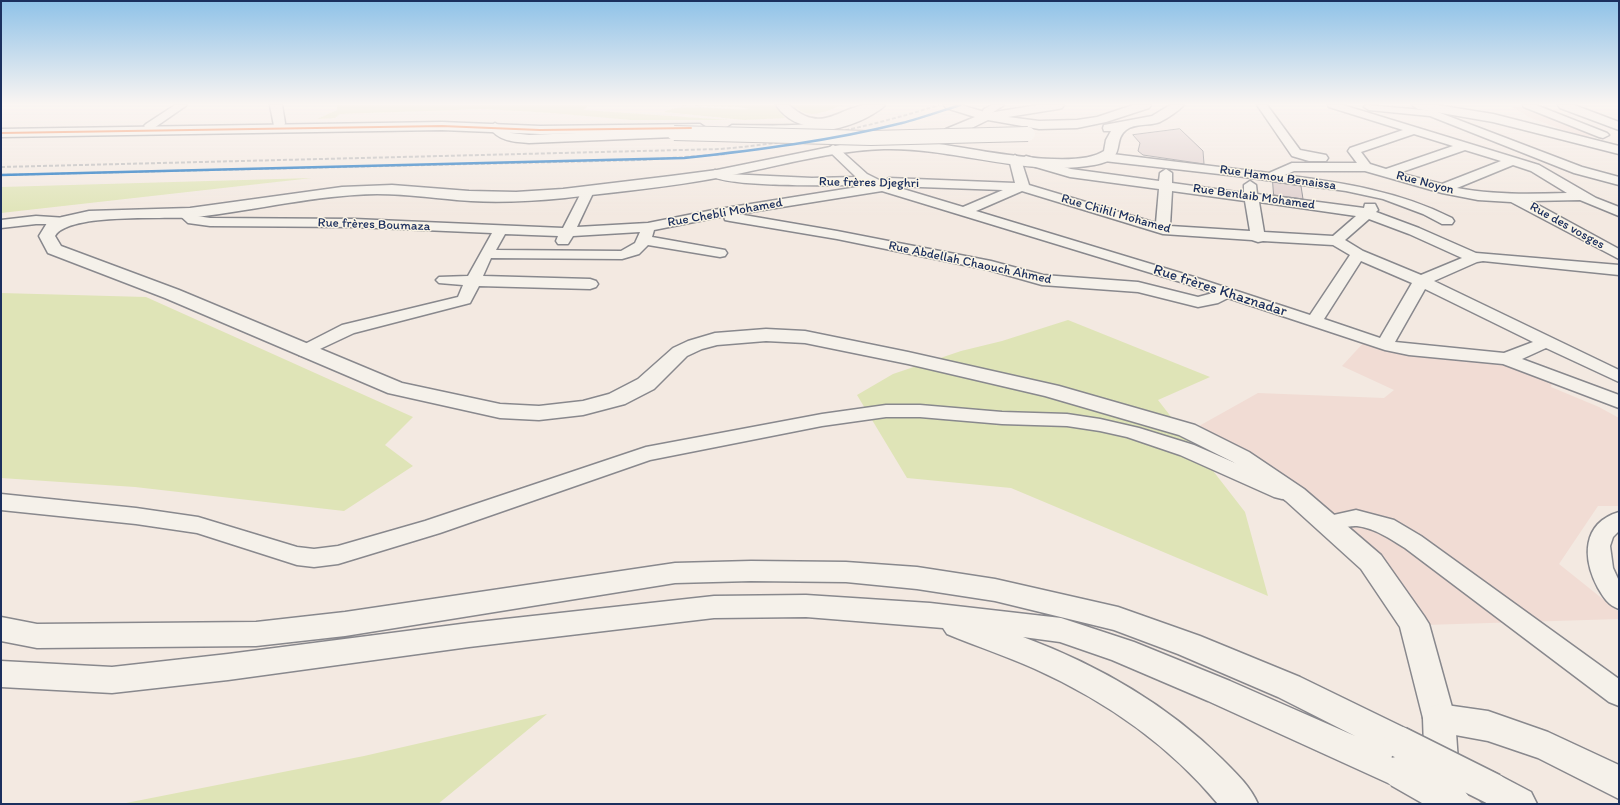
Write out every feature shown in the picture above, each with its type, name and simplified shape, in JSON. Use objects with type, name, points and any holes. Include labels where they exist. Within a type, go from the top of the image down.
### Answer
[{"type":"main road","points":[[925,146],[931,143]]},
{"type":"main road","points":[[1099,143],[1108,154]]},
{"type":"main road","points":[[1108,154],[1112,143]]},
{"type":"main road","points":[[1590,143],[1619,150]]},
{"type":"main road","points":[[1108,154],[1077,162],[1021,159],[925,146],[870,146],[833,149],[715,174],[588,191],[504,197],[397,190],[354,190],[184,214],[90,216],[62,221],[48,232],[47,242],[54,248],[172,294],[396,388],[500,411],[539,413],[583,408],[617,399],[646,384],[680,352],[695,345],[715,339],[743,336],[805,337],[1052,391],[1187,430],[1241,457],[1303,502],[1371,562],[1414,624],[1439,718],[1443,804]]},
{"type":"main road","points":[[1,629],[37,636],[256,634],[344,624],[675,573],[752,570],[846,572],[917,578],[995,590],[1056,603],[1118,619],[1189,645],[1289,687],[1399,757],[1455,804]]},
{"type":"main road","points":[[1,674],[112,680],[228,667],[469,635],[714,607],[806,606],[930,615],[1068,632],[1123,651],[1219,691],[1506,796]]},
{"type":"main road","points":[[930,615],[1059,666],[1130,706],[1173,735],[1227,788],[1240,804]]},
{"type":"main road","points":[[1439,718],[1488,726],[1548,747],[1619,784]]},
{"type":"street","points":[[1289,143],[1296,153],[1309,157],[1323,158]]},
{"type":"street","points":[[1366,167],[1354,151],[1378,143]]},
{"type":"street","points":[[1454,143],[1535,168],[1583,196],[1619,212]]},
{"type":"street","points":[[1509,143],[1578,170],[1619,181]]},
{"type":"street","points":[[1387,173],[1465,146]]},
{"type":"street","name":"Rue frères Khaznadar","points":[[833,149],[868,181],[883,187],[1226,292],[1385,345],[1409,350],[1506,359],[1619,402]]},
{"type":"street","name":"Rue Hamou Benaissa","points":[[1108,154],[1366,190],[1428,210],[1447,221]]},
{"type":"street","points":[[965,211],[1024,186],[1021,159]]},
{"type":"street","name":"Rue Benlaib Mohamed","points":[[1021,159],[1070,172],[1367,213],[1414,231],[1474,258]]},
{"type":"street","points":[[1442,189],[1513,161]]},
{"type":"street","points":[[1163,230],[1166,163]]},
{"type":"street","name":"Rue Noyon","points":[[1271,177],[1292,167],[1366,167],[1442,189],[1478,196],[1515,198],[1583,196]]},
{"type":"street","name":"Rue frères Djeghri","points":[[715,174],[734,179],[812,182],[868,181],[1024,186]]},
{"type":"street","points":[[1250,174],[1251,197],[1258,238]]},
{"type":"street","name":"Rue Chihli Mohamed","points":[[1024,186],[1163,230],[1258,238],[1336,241]]},
{"type":"street","name":"Rue Chebli Mohamed","points":[[567,232],[646,233],[713,214],[883,187]]},
{"type":"street","points":[[1366,190],[1371,210],[1336,241],[1358,254],[1422,281],[1619,377]]},
{"type":"street","points":[[556,254],[588,191]]},
{"type":"street","name":"Rue des vosges","points":[[1515,198],[1619,255]]},
{"type":"street","points":[[1604,206],[1619,209]]},
{"type":"street","name":"Rue frères Boumaza","points":[[184,214],[193,220],[210,222],[354,223],[567,232]]},
{"type":"street","name":"Rue Abdellah Chaouch Ahmed","points":[[713,214],[837,234],[991,266],[1042,280],[1138,287],[1198,302],[1212,300],[1226,292]]},
{"type":"street","points":[[1,224],[36,220],[62,221]]},
{"type":"street","points":[[305,351],[348,329],[464,300],[486,254],[501,229]]},
{"type":"street","points":[[486,254],[622,255],[638,250],[646,233],[720,253]]},
{"type":"street","points":[[1314,322],[1358,254]]},
{"type":"street","points":[[1385,345],[1422,281],[1474,258],[1483,257],[1619,270]]},
{"type":"street","points":[[444,280],[590,284]]},
{"type":"street","points":[[1506,359],[1547,342]]},
{"type":"street","points":[[1506,359],[1619,414]]},
{"type":"street","points":[[1,502],[136,516],[198,525],[297,556],[320,557],[338,555],[432,527],[646,454],[822,420],[886,411],[920,411],[1002,418],[1067,420],[1132,432],[1187,450],[1241,472],[1303,502]]},
{"type":"street","points":[[1328,524],[1356,518],[1386,526],[1413,542],[1619,694]]},
{"type":"street","points":[[1619,520],[1603,530],[1598,545],[1600,566],[1619,599]]},
{"type":"shaded area","points":[[1366,340],[1418,354],[1422,357],[1463,360],[1488,359],[1552,383],[1551,387],[1599,407],[1619,418],[1619,506],[1598,506],[1559,564],[1619,612],[1619,619],[1425,625],[1248,453],[1199,426],[1258,393],[1384,398],[1394,390],[1342,366]]},
{"type":"green space","points":[[312,178],[1,213],[1,187]]},
{"type":"green space","points":[[1,293],[146,297],[413,417],[385,445],[413,466],[344,511],[135,487],[1,478]]},
{"type":"green space","points":[[1068,320],[1210,377],[1158,400],[1245,512],[1268,596],[1011,488],[907,478],[857,395],[893,374],[961,351],[1002,341]]},
{"type":"green space","points":[[547,714],[438,804],[121,804],[364,756]]},
{"type":"building","points":[[1140,143],[1194,143],[1203,151],[1204,164],[1143,155],[1138,151]]},
{"type":"building","points":[[1273,182],[1301,186],[1303,199],[1274,195]]},
{"type":"railway","points":[[1,167],[720,149],[779,143]]},
{"type":"railway","points":[[1,175],[642,160],[727,154]]},
{"type":"transit line","points":[[1,175],[684,158],[751,151],[798,143]]}]
